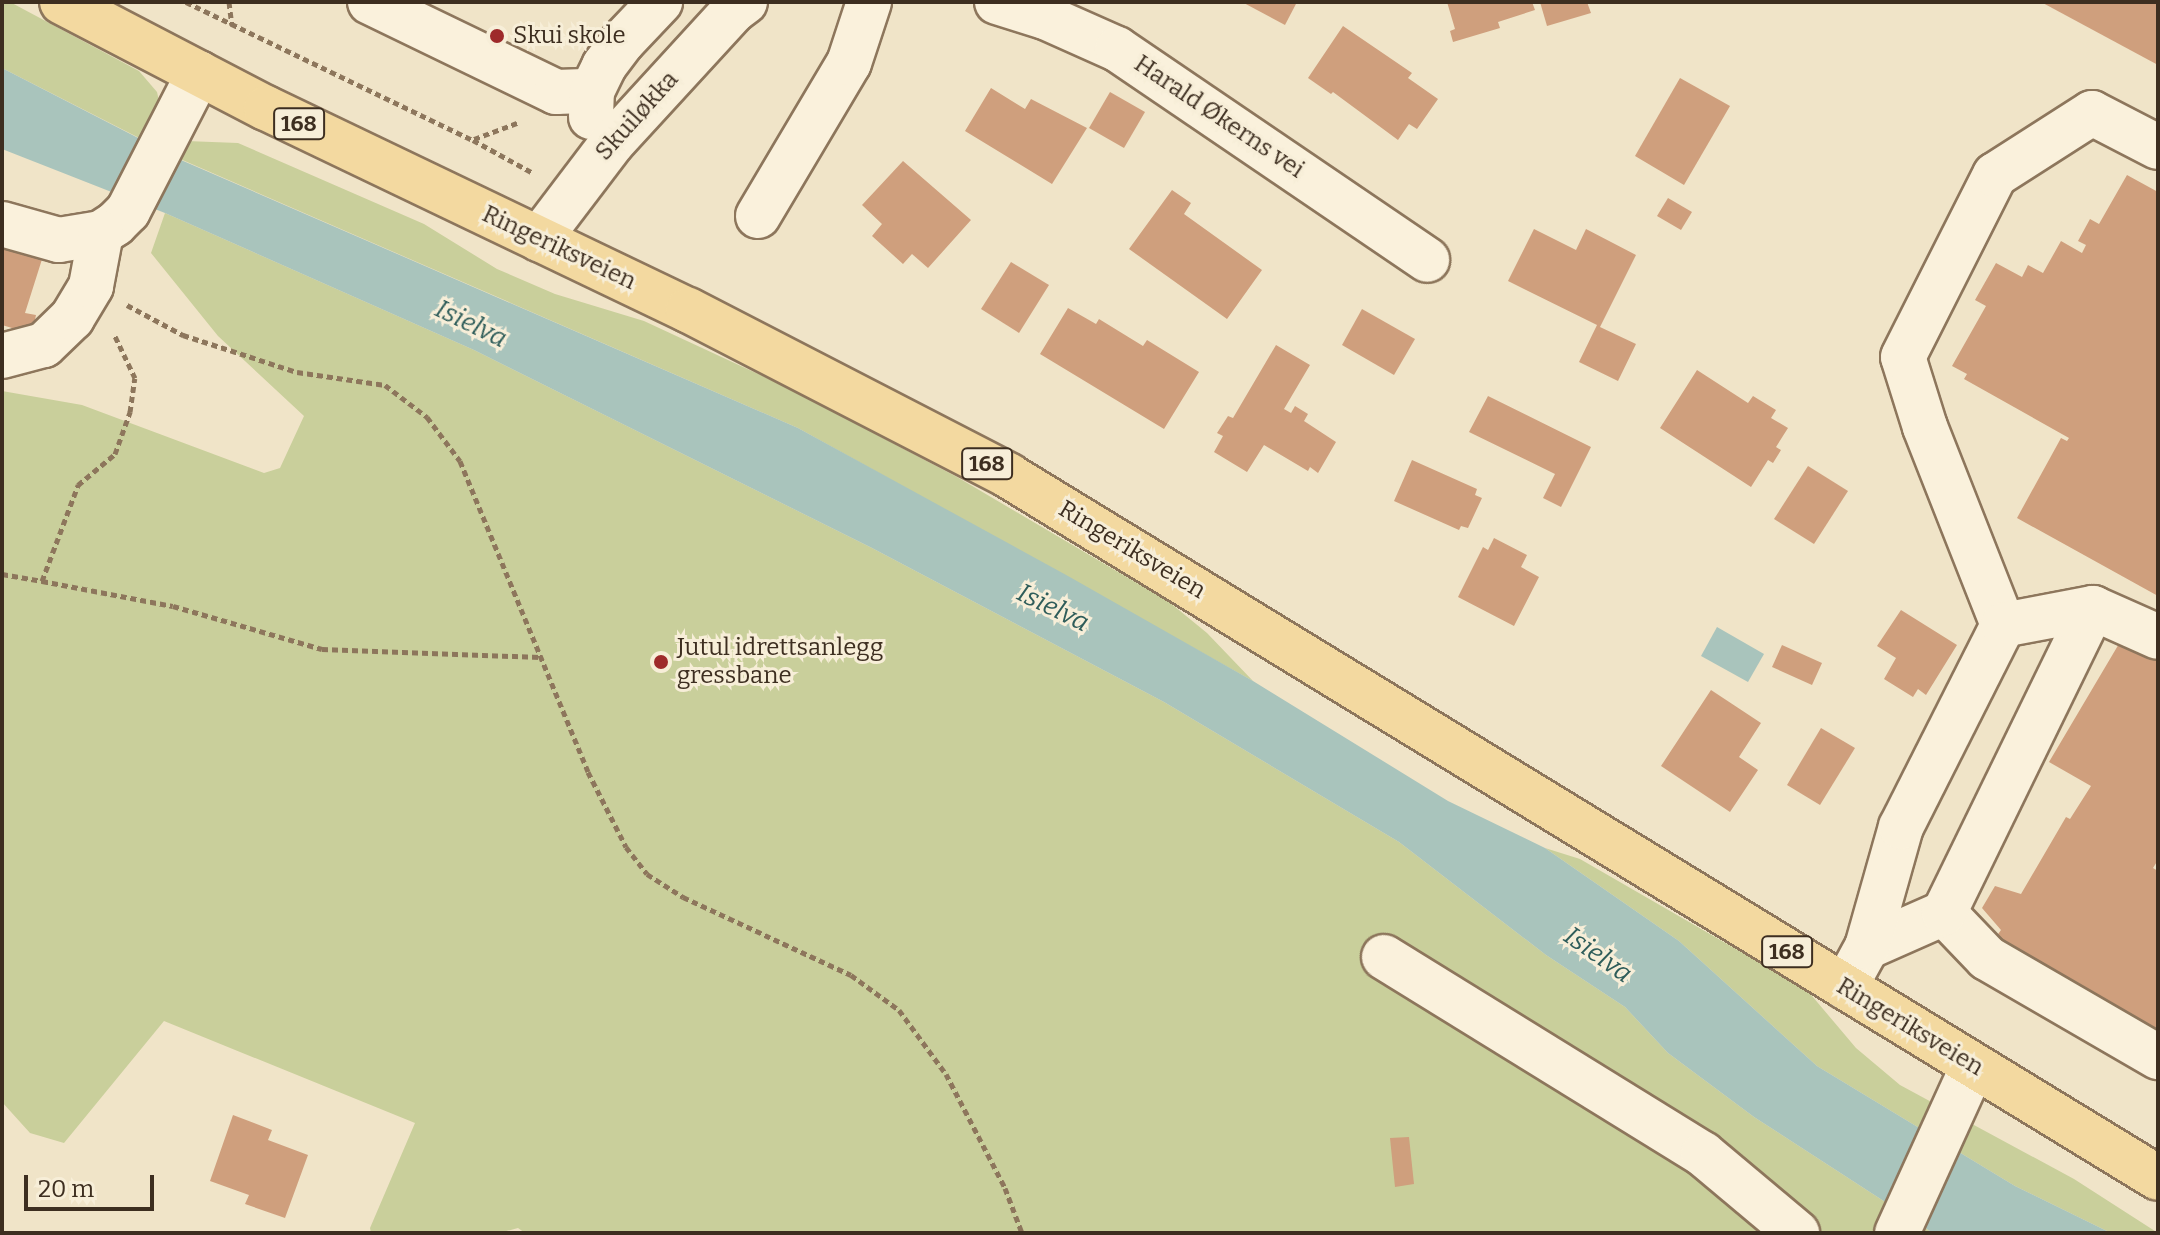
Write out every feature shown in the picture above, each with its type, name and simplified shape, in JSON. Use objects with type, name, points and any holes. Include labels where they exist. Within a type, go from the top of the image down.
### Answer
[{"type":"main road","name":"Ringeriksveien","points":[[62,2],[199,73],[688,310],[1009,476],[2158,1178]]},
{"type":"street","points":[[370,2],[556,92],[592,91]]},
{"type":"street","points":[[612,143],[592,124],[592,91],[623,41],[660,2]]},
{"type":"street","points":[[758,216],[849,63],[869,2]]},
{"type":"street","name":"Harald Økerns vei","points":[[997,2],[1045,17],[1117,49],[1427,260]]},
{"type":"street","name":"Skuiløkka","points":[[539,239],[612,143],[731,5]]},
{"type":"street","points":[[2,356],[44,345],[72,318],[91,286],[114,222],[164,146],[199,73]]},
{"type":"street","points":[[1845,987],[1867,947],[1901,827],[2003,625],[1925,427],[1903,357],[1995,175],[2092,113],[2158,147]]},
{"type":"street","points":[[2,224],[59,240],[114,222]]},
{"type":"street","points":[[2003,625],[2093,608],[2158,637]]},
{"type":"street","points":[[1867,947],[1944,913],[2093,608]]},
{"type":"street","points":[[1944,913],[1987,958],[2158,1057]]},
{"type":"street","points":[[1384,957],[1703,1154],[1797,1233]]},
{"type":"street","points":[[1897,1233],[1973,1066]]},
{"type":"path","points":[[229,2],[232,25]]},
{"type":"path","points":[[42,581],[78,485],[115,454],[130,412],[135,378],[91,286]]},
{"type":"path","points":[[91,286],[183,335],[297,372],[385,385],[427,417],[460,461],[588,772],[626,847],[647,874],[683,897],[851,975],[899,1010],[946,1074],[1005,1188],[1022,1233]]},
{"type":"path","points":[[2,574],[173,606],[322,649],[541,657]]},
{"type":"green space","points":[[2,2],[10,2],[139,71],[157,92],[161,110],[151,144],[2,68]]},
{"type":"green space","points":[[186,141],[238,143],[424,224],[497,269],[555,294],[644,321],[788,388],[957,477],[1169,602],[1207,633],[1253,681],[798,428],[171,155]]},
{"type":"green space","points":[[165,213],[474,350],[872,548],[1164,702],[1399,842],[1546,955],[1625,1007],[1668,1053],[1754,1117],[1933,1233],[525,1233],[518,1228],[499,1233],[371,1233],[370,1228],[415,1123],[164,1021],[64,1143],[30,1133],[2,1102],[2,391],[82,405],[264,473],[280,468],[304,416],[218,336],[151,253]]},
{"type":"green space","points":[[1545,848],[1580,859],[1807,990],[1856,1048],[1900,1085],[2074,1179],[2158,1233],[2111,1233],[2015,1186],[1817,1066],[1679,941]]},
{"type":"water","name":"Isielva","points":[[2,68],[181,160],[798,428],[1068,576],[1253,681],[1448,801],[1545,848],[1679,941],[1817,1066],[2015,1186],[2111,1233],[1933,1233],[1754,1117],[1668,1053],[1625,1007],[1546,955],[1399,842],[1164,702],[872,548],[474,350],[165,213],[2,149]]},
{"type":"water","points":[[1717,627],[1764,654],[1748,682],[1701,656]]},
{"type":"building","points":[[1242,2],[1297,2],[1285,25]]},
{"type":"building","points":[[1447,2],[1532,2],[1535,10],[1498,22],[1500,28],[1453,42],[1450,31],[1455,29]]},
{"type":"building","points":[[1540,2],[1587,2],[1591,13],[1547,26]]},
{"type":"building","points":[[2041,2],[2158,2],[2158,65]]},
{"type":"building","points":[[1343,26],[1412,73],[1408,78],[1438,99],[1417,129],[1409,124],[1398,140],[1333,92],[1331,94],[1308,78]]},
{"type":"building","points":[[1680,78],[1730,106],[1684,185],[1635,156]]},
{"type":"building","points":[[991,88],[1025,109],[1031,99],[1087,128],[1052,184],[965,131]]},
{"type":"building","points":[[1110,92],[1145,112],[1124,148],[1089,128]]},
{"type":"building","points":[[903,161],[971,220],[928,268],[912,254],[903,264],[872,236],[882,224],[862,205]]},
{"type":"building","points":[[2127,175],[2158,192],[2158,596],[2017,518],[2061,438],[2067,441],[2069,438],[1964,379],[1967,374],[1952,366],[1986,306],[1975,300],[1996,263],[2022,277],[2028,265],[2043,273],[2061,241],[2082,253],[2086,245],[2078,241],[2090,219],[2099,224]]},
{"type":"building","points":[[1172,190],[1191,203],[1184,214],[1262,270],[1227,319],[1129,249]]},
{"type":"building","points":[[1668,198],[1692,212],[1681,230],[1657,216]]},
{"type":"building","points":[[1534,229],[1576,250],[1586,229],[1636,255],[1600,327],[1636,344],[1618,381],[1579,362],[1597,325],[1508,281]]},
{"type":"building","points":[[2,242],[44,253],[25,313],[36,315],[32,334],[2,325]]},
{"type":"building","points":[[1011,262],[1049,285],[1019,333],[981,309]]},
{"type":"building","points":[[1068,308],[1096,324],[1099,319],[1143,346],[1147,340],[1199,372],[1164,429],[1040,354]]},
{"type":"building","points":[[1362,309],[1415,339],[1394,375],[1342,345]]},
{"type":"building","points":[[1276,345],[1310,365],[1284,409],[1291,413],[1295,406],[1308,414],[1304,421],[1336,442],[1318,473],[1310,467],[1308,471],[1264,445],[1247,472],[1214,452],[1223,436],[1217,433],[1228,416],[1233,418]]},
{"type":"building","points":[[1697,370],[1748,403],[1753,396],[1776,410],[1771,418],[1788,428],[1776,447],[1781,450],[1773,463],[1768,460],[1751,487],[1660,428]]},
{"type":"building","points":[[1488,396],[1591,447],[1561,507],[1543,498],[1555,474],[1469,432]]},
{"type":"building","points":[[1412,460],[1477,489],[1475,495],[1482,498],[1468,528],[1461,526],[1459,530],[1394,501]]},
{"type":"building","points":[[1808,466],[1848,491],[1814,544],[1774,519]]},
{"type":"building","points":[[1494,538],[1527,555],[1521,567],[1539,577],[1514,626],[1458,597],[1483,547],[1488,550]]},
{"type":"building","points":[[1901,610],[1957,645],[1926,695],[1918,689],[1913,697],[1884,679],[1896,658],[1877,646]]},
{"type":"building","points":[[2123,637],[2158,658],[2158,860],[2153,868],[2158,871],[2158,1031],[1996,937],[2001,930],[1982,908],[1995,886],[2021,894],[2066,817],[2070,819],[2091,786],[2049,762]]},
{"type":"building","points":[[1782,645],[1822,663],[1812,685],[1772,667]]},
{"type":"building","points":[[1711,690],[1761,723],[1739,757],[1758,770],[1730,812],[1661,766]]},
{"type":"building","points":[[1821,728],[1855,748],[1820,805],[1787,785]]},
{"type":"building","points":[[233,1115],[272,1130],[268,1140],[308,1155],[285,1218],[245,1204],[249,1195],[210,1181]]},
{"type":"building","points":[[1409,1137],[1414,1184],[1395,1187],[1390,1138]]},
{"type":"place","name":"Skui skole","points":[[497,36]]},
{"type":"place","name":"Jutul idrettsanlegg gressbane","points":[[661,662]]}]
